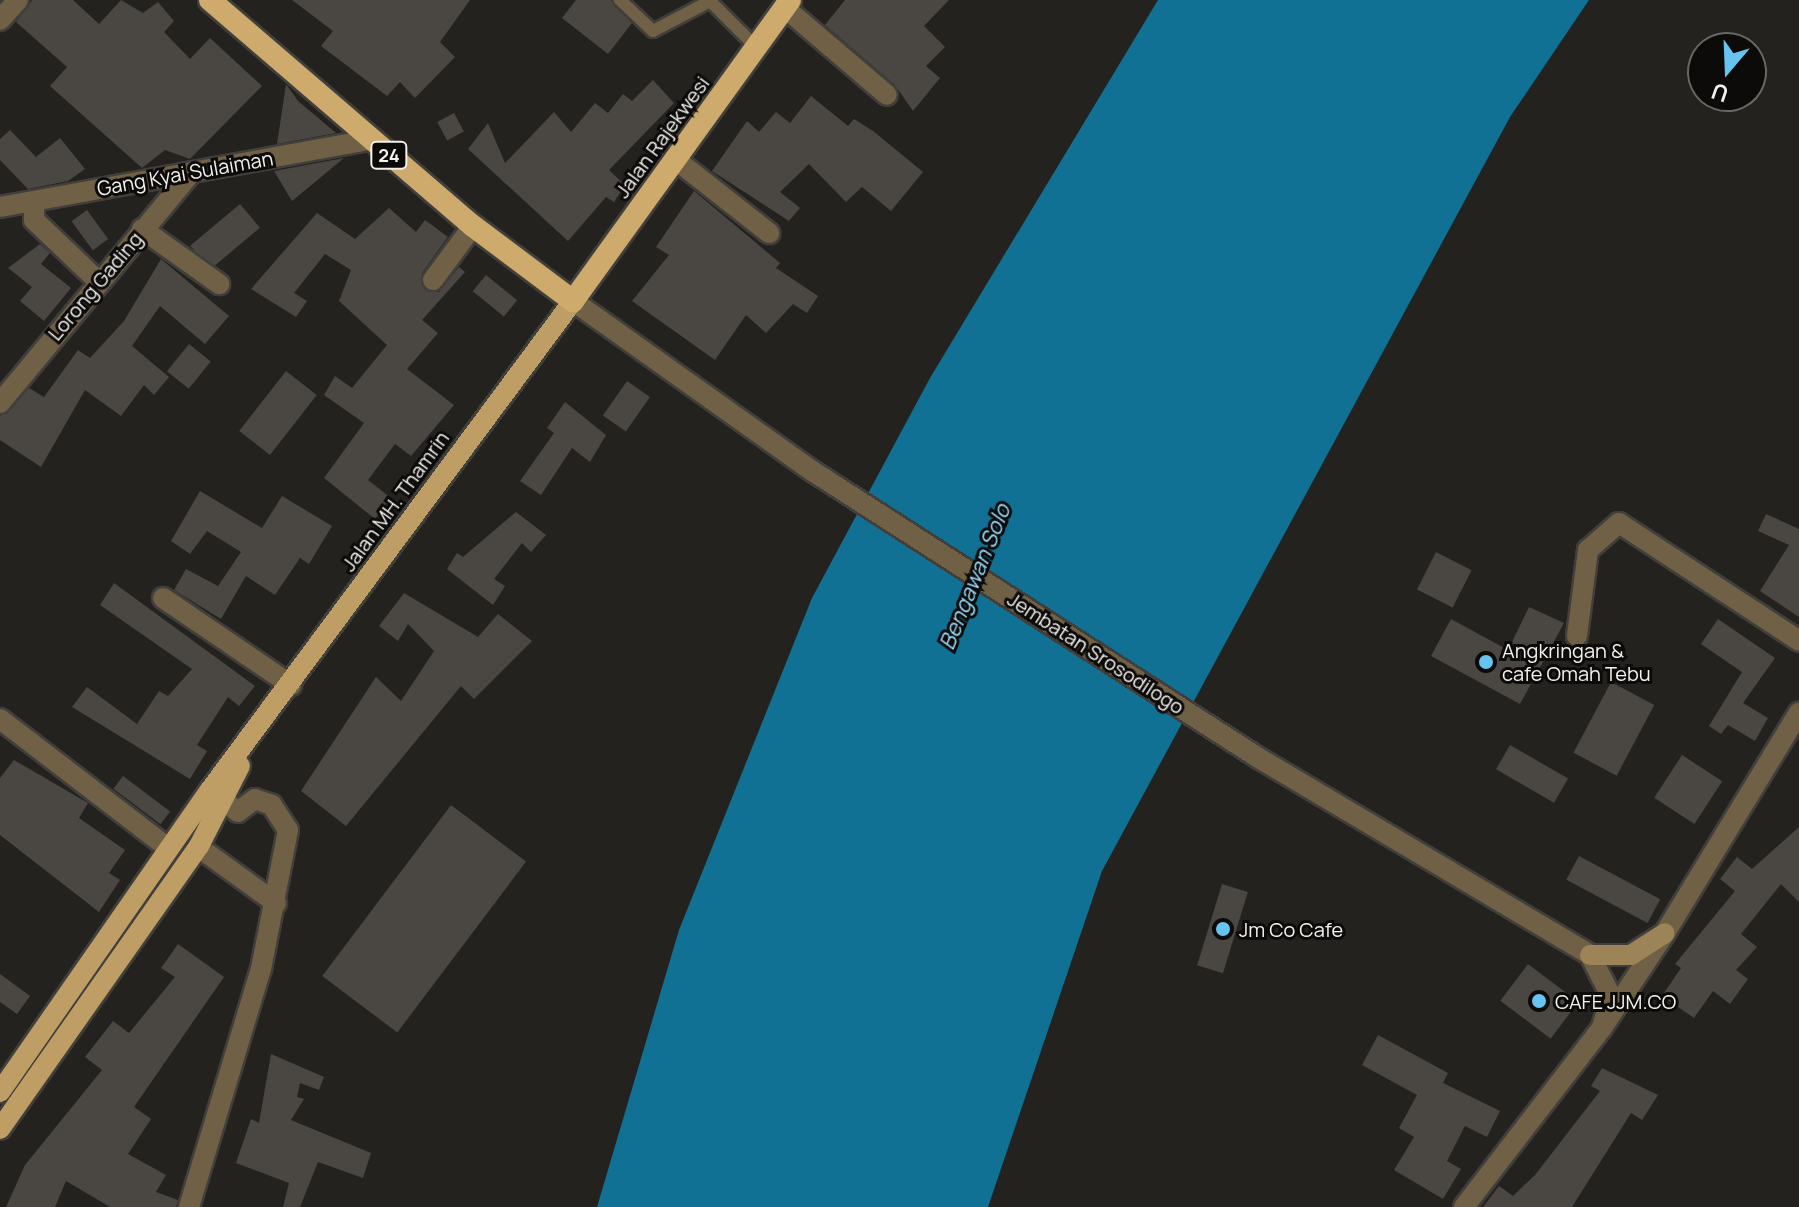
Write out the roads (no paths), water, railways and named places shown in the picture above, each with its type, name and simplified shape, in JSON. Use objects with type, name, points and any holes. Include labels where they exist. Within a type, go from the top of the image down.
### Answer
[{"type":"highway","name":"24","points":[[210,0],[473,226],[573,301]]},
{"type":"highway","name":"Jalan Rajekwesi","points":[[573,301],[787,4]]},
{"type":"main road","name":"Jalan MH. Thamrin","points":[[0,1092],[168,848],[573,301]]},
{"type":"main road","name":"Jalan MH. Thamrin","points":[[0,1129],[223,800],[257,730]]},
{"type":"main road","points":[[1590,955],[1631,955],[1665,933]]},
{"type":"main road","points":[[39,1035],[56,1048]]},
{"type":"street","points":[[0,20],[18,0]]},
{"type":"street","points":[[787,4],[887,95]]},
{"type":"street","name":"Gang Kyai Sulaiman","points":[[0,207],[370,140]]},
{"type":"street","points":[[675,159],[769,233]]},
{"type":"street","name":"Lorong Gading","points":[[0,403],[98,281],[192,172]]},
{"type":"street","points":[[34,201],[34,220],[98,281]]},
{"type":"street","points":[[433,280],[473,226]]},
{"type":"street","points":[[142,229],[219,284]]},
{"type":"street","name":"Jembatan Srosodilogo","points":[[573,301],[814,472],[1257,757],[1590,955]]},
{"type":"street","points":[[1577,636],[1588,550],[1619,523],[1799,641]]},
{"type":"street","points":[[163,598],[291,685]]},
{"type":"street","points":[[1464,1207],[1602,1028],[1665,933],[1799,713]]},
{"type":"street","points":[[0,719],[168,848]]},
{"type":"street","points":[[189,1207],[276,903],[288,830],[282,815],[255,799],[238,812],[223,800]]},
{"type":"street","points":[[208,854],[276,903]]},
{"type":"street","points":[[1590,955],[1611,996],[1602,1028]]},
{"type":"lane","points":[[620,0],[653,31],[711,1],[756,47]]},
{"type":"water","name":"Bengawan Solo","points":[[1158,0],[1589,0],[1510,117],[1102,871],[988,1207],[597,1207],[679,930],[812,598],[930,378]]},
{"type":"place","name":"Angkringan & cafe Omah Tebu","points":[[1486,662]]},
{"type":"place","name":"Jm Co Cafe","points":[[1223,929]]},
{"type":"place","name":"CAFE JJM.CO","points":[[1539,1001]]}]
